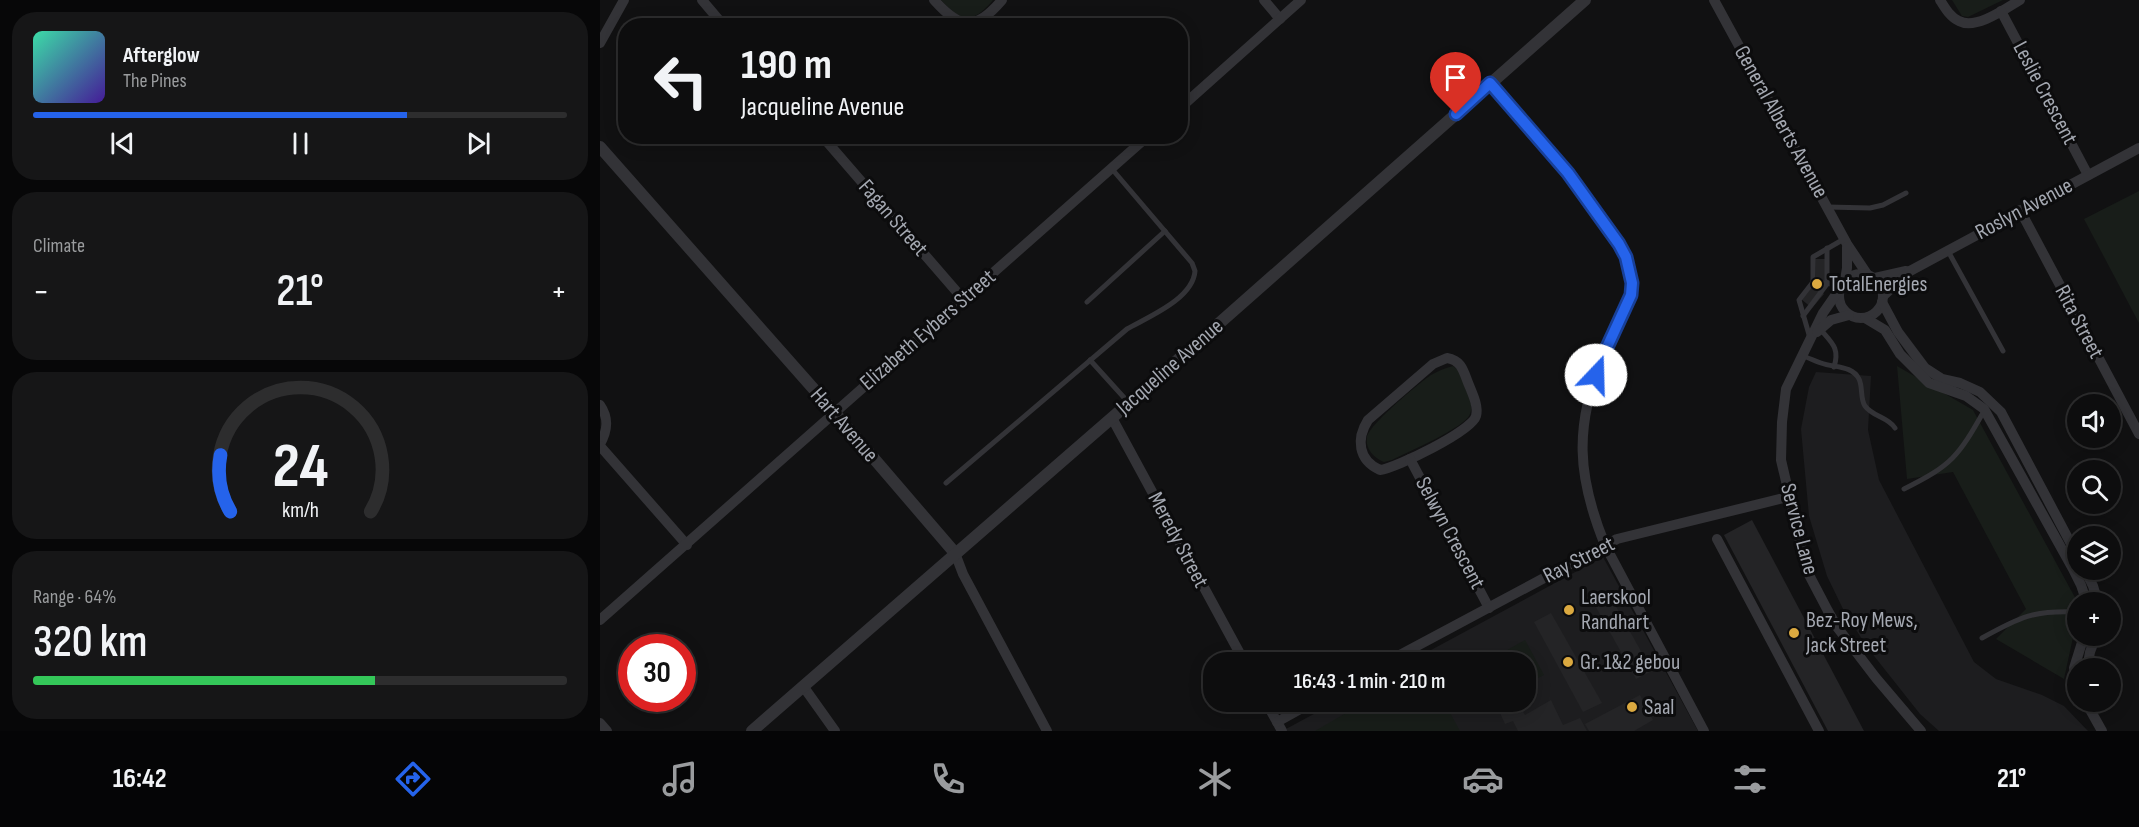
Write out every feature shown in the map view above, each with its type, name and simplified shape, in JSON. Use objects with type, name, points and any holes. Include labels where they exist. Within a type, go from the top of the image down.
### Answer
[{"type":"street","points":[[600,43],[624,0]]},
{"type":"street","points":[[702,0],[717,18]]},
{"type":"street","points":[[934,0],[951,18]]},
{"type":"street","points":[[981,18],[1002,0]]},
{"type":"street","points":[[1264,0],[1280,19]]},
{"type":"street","points":[[1188,101],[1301,0]]},
{"type":"street","name":"Jacqueline Avenue","points":[[752,731],[1112,418],[1585,0]]},
{"type":"street","name":"General Alberts Avenue","points":[[1714,0],[1845,241],[1870,276]]},
{"type":"street","points":[[1940,0],[1952,17],[1964,23],[1975,23],[2020,0]]},
{"type":"street","name":"Leslie Crescent","points":[[2001,11],[2088,175]]},
{"type":"street","points":[[1490,83],[1568,173],[1619,244],[1631,270],[1631,295],[1603,356],[1590,394],[1584,424],[1582,456],[1585,483],[1592,512],[1605,545],[1704,731]]},
{"type":"street","name":"Fagan Street","points":[[829,144],[963,299]]},
{"type":"street","name":"Elizabeth Eybers Street","points":[[600,620],[1139,144]]},
{"type":"street","name":"Hart Avenue","points":[[600,147],[955,553],[968,584],[1047,731]]},
{"type":"street","name":"Roslyn Avenue","points":[[1910,271],[2139,148]]},
{"type":"street","name":"Rita Street","points":[[2020,210],[2139,434]]},
{"type":"street","points":[[1845,241],[1848,258],[1839,300],[1842,309],[1850,315]]},
{"type":"street","points":[[1841,285],[1858,273],[1870,276],[1910,271]]},
{"type":"street","points":[[1865,318],[1876,312],[1882,299],[1910,271]]},
{"type":"street","points":[[1870,276],[1881,286],[1882,299],[1898,332],[1925,368],[1942,379],[1970,387],[1987,404],[2067,539]]},
{"type":"street","name":"Service Lane","points":[[1841,285],[1823,313],[1815,335],[1786,389],[1781,460],[1807,571],[1836,627],[1875,678],[1921,731]]},
{"type":"street","points":[[1815,335],[1838,317],[1850,315],[1865,318],[1885,330],[1899,354],[1929,383],[1987,404]]},
{"type":"street","name":"Selwyn Crescent","points":[[1453,359],[1462,367],[1476,407],[1476,415],[1468,427],[1410,459],[1386,469],[1380,470],[1374,467],[1364,457],[1360,447],[1362,430],[1375,413],[1433,364],[1440,360],[1453,359]]},
{"type":"street","points":[[600,405],[606,415],[607,426],[600,445],[687,545]]},
{"type":"street","name":"Meredy Street","points":[[1112,418],[1239,652]]},
{"type":"street","name":"Selwyn Crescent","points":[[1410,459],[1489,608]]},
{"type":"street","points":[[2037,491],[2083,592]]},
{"type":"street","name":"Ray Street","points":[[1405,652],[1605,545],[1634,534],[1788,497]]},
{"type":"street","points":[[1717,539],[1819,731]]},
{"type":"street","points":[[803,686],[835,731]]},
{"type":"street","points":[[1271,712],[1279,726],[1299,712]]},
{"type":"street","points":[[2092,712],[2102,731]]},
{"type":"street","points":[[600,723],[607,731]]},
{"type":"lane","points":[[946,483],[1127,329],[1167,308],[1191,284],[1195,271],[1192,263],[1112,169]]},
{"type":"lane","points":[[1828,207],[1869,208],[1883,205],[1906,193]]},
{"type":"lane","points":[[1087,303],[1165,231]]},
{"type":"lane","points":[[1834,367],[1838,356],[1836,350],[1815,335],[1803,316],[1799,300],[1813,282],[1813,257],[1845,241]]},
{"type":"lane","points":[[1803,316],[1827,284],[1827,248]]},
{"type":"lane","points":[[1948,250],[2003,351]]},
{"type":"lane","points":[[1813,282],[1841,285]]},
{"type":"lane","points":[[1803,356],[1834,367],[1846,368],[1854,373],[1860,381],[1865,407],[1893,424],[1895,428]]},
{"type":"lane","points":[[1090,360],[1129,403]]},
{"type":"lane","points":[[1904,489],[1933,475],[1953,460],[1968,440],[1987,404]]},
{"type":"lane","points":[[1982,638],[2023,616],[2046,612],[2067,612]]},
{"type":"shaded area","points":[[941,0],[993,0],[979,13],[967,18],[955,13]]},
{"type":"shaded area","points":[[1952,0],[2003,0],[1968,17],[1962,16]]},
{"type":"shaded area","points":[[2139,191],[2139,323],[2084,219]]},
{"type":"shaded area","points":[[1453,366],[1460,373],[1470,400],[1469,416],[1445,434],[1392,460],[1384,462],[1377,458],[1367,445],[1367,437],[1376,423],[1425,379]]},
{"type":"shaded area","points":[[1897,366],[1973,410],[2072,592],[2067,592],[2067,646],[2071,646],[2064,679],[1996,639],[2026,609],[1953,472],[1907,479]]},
{"type":"shaded area","points":[[1816,372],[1871,376],[1868,430],[1879,480],[1974,662],[1996,679],[2042,695],[2064,706],[2067,712],[2070,712],[2088,731],[1939,731],[1920,714],[1867,647],[1844,611],[1827,576],[1809,516],[1801,429],[1809,387]]},
{"type":"shaded area","name":"Laerskool Randhart","points":[[1603,557],[1698,731],[1287,731],[1286,729],[1317,712],[1536,712],[1536,652],[1427,652]]},
{"type":"shaded area","points":[[1525,640],[1532,652],[1504,652]]},
{"type":"shaded area","points":[[1536,660],[1544,675],[1536,679]]},
{"type":"shaded area","points":[[1348,712],[1450,712],[1460,731],[1315,731]]},
{"type":"building","points":[[1815,259],[1829,259],[1829,281],[1816,281]]},
{"type":"building","points":[[1814,285],[1824,294],[1812,308],[1801,299]]},
{"type":"building","name":"Bez-Roy Mews, Jack Street","points":[[1752,520],[1864,731],[1828,731],[1724,535]]},
{"type":"building","points":[[1608,592],[1652,671],[1636,679],[1592,600]]},
{"type":"building","name":"Gr. 1&2 gebou","points":[[1551,613],[1602,703],[1583,712],[1534,622]]},
{"type":"building","name":"Saal","points":[[1640,695],[1653,720],[1634,731],[1589,731],[1585,724]]},
{"type":"building","points":[[1551,700],[1563,725],[1580,718],[1587,731],[1518,731],[1513,721],[1505,724],[1500,712],[1523,712],[1525,715],[1536,712],[1536,709]]},
{"type":"place","name":"TotalEnergies","points":[[1817,284]]},
{"type":"place","name":"Laerskool Randhart","points":[[1569,610]]},
{"type":"place","name":"Bez-Roy Mews, Jack Street","points":[[1794,633]]},
{"type":"place","name":"Gr. 1&2 gebou","points":[[1568,662]]},
{"type":"place","name":"Saal","points":[[1632,707]]},
{"type":"route","points":[[1456,114],[1490,83],[1568,173],[1626,257],[1631,270],[1631,295],[1596,375]]}]
